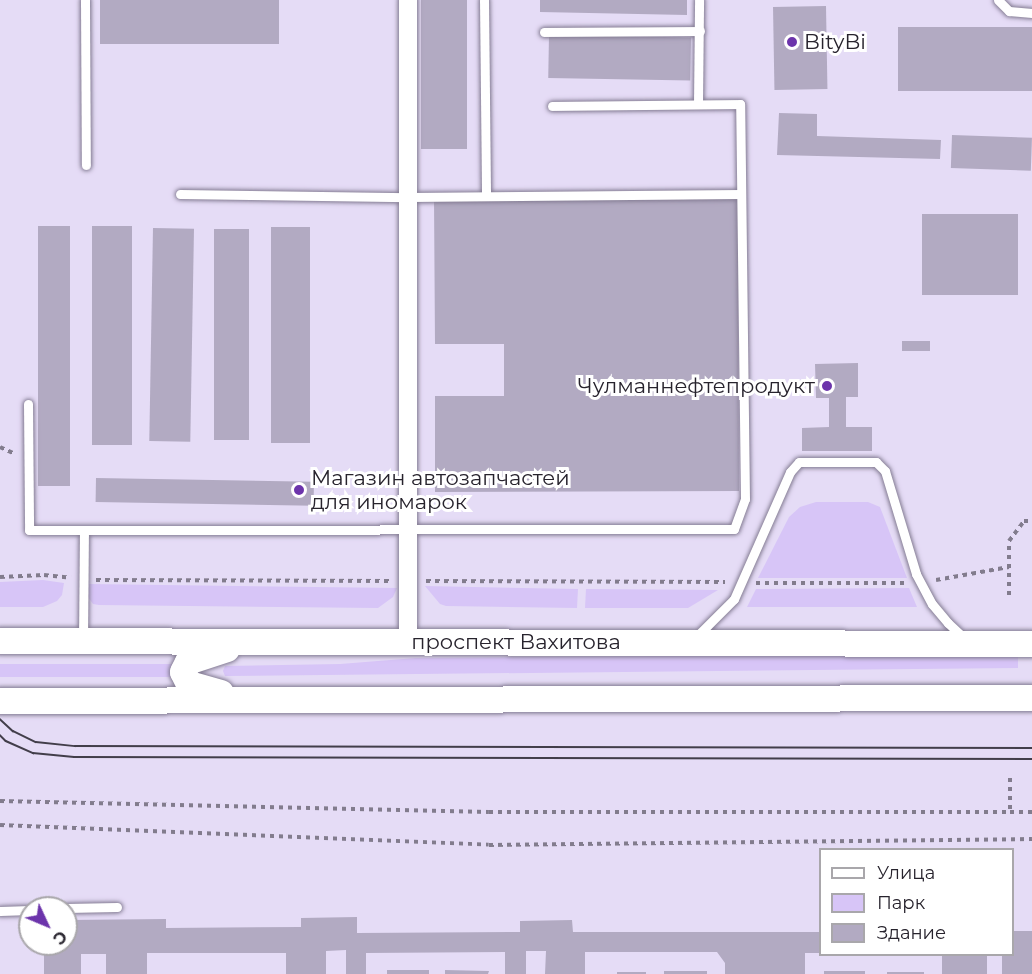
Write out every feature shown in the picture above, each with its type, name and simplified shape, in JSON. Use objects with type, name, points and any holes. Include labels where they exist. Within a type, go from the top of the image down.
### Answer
[{"type":"main road","name":"проспект Вахитова","points":[[0,641],[1032,644]]},
{"type":"main road","points":[[244,700],[189,684],[183,672],[188,662],[247,642]]},
{"type":"main road","points":[[0,701],[1032,698]]},
{"type":"street","points":[[408,0],[410,531],[408,642]]},
{"type":"lane","points":[[85,0],[86,165]]},
{"type":"lane","points":[[484,0],[486,196]]},
{"type":"lane","points":[[698,104],[699,0]]},
{"type":"lane","points":[[998,0],[1009,11],[1032,13]]},
{"type":"lane","points":[[544,32],[700,31]]},
{"type":"lane","points":[[28,404],[29,530],[84,532],[735,529],[745,499],[740,104],[552,106]]},
{"type":"lane","points":[[180,194],[409,197],[741,194]]},
{"type":"lane","points":[[689,643],[734,599],[790,472],[799,462],[876,462],[885,471],[921,583],[932,604],[948,624],[970,644]]},
{"type":"lane","points":[[83,642],[84,532]]},
{"type":"lane","points":[[78,908],[117,907]]},
{"type":"lane","points":[[0,910],[18,910]]},
{"type":"path","points":[[1009,595],[1009,541],[1024,521],[1032,521]]},
{"type":"path","points":[[0,577],[44,575],[83,580],[921,583],[1009,567]]},
{"type":"path","points":[[1010,778],[1011,812]]},
{"type":"path","points":[[0,801],[489,812],[1032,812]]},
{"type":"path","points":[[0,825],[489,845],[1032,839]]},
{"type":"green space","points":[[816,502],[868,502],[880,507],[907,578],[758,578],[789,517],[800,507]]},
{"type":"green space","points":[[43,580],[64,583],[62,595],[57,601],[43,607],[0,607],[0,582]]},
{"type":"green space","points":[[88,584],[397,588],[393,597],[378,608],[99,605],[93,604],[88,597]]},
{"type":"green space","points":[[425,586],[578,589],[577,608],[446,606],[440,604]]},
{"type":"green space","points":[[909,588],[917,607],[747,607],[756,589]]},
{"type":"green space","points":[[586,589],[718,590],[688,608],[585,608]]},
{"type":"green space","points":[[1018,653],[1018,668],[225,676],[223,671],[225,666],[340,664],[416,658]]},
{"type":"green space","points":[[0,664],[175,664],[175,677],[0,677]]},
{"type":"building","points":[[100,0],[279,0],[279,44],[100,44]]},
{"type":"building","points":[[421,0],[467,0],[467,149],[421,149]]},
{"type":"building","points":[[540,0],[687,0],[687,15],[540,12]]},
{"type":"building","points":[[826,6],[827,89],[774,90],[773,7]]},
{"type":"building","points":[[898,27],[1032,27],[1032,91],[898,91]]},
{"type":"building","points":[[549,35],[691,37],[690,80],[548,78]]},
{"type":"building","points":[[779,113],[817,114],[817,136],[941,140],[940,159],[777,155]]},
{"type":"building","points":[[952,135],[1032,138],[1031,171],[951,168]]},
{"type":"building","points":[[738,197],[739,491],[435,492],[435,396],[504,396],[504,344],[435,344],[434,199]]},
{"type":"building","points":[[922,214],[1018,214],[1018,295],[922,295]]},
{"type":"building","points":[[38,226],[70,226],[70,486],[38,486]]},
{"type":"building","points":[[92,226],[132,226],[132,445],[92,445]]},
{"type":"building","points":[[271,227],[310,227],[310,443],[271,443]]},
{"type":"building","points":[[153,228],[194,229],[190,442],[149,441]]},
{"type":"building","points":[[214,229],[249,229],[249,440],[214,440]]},
{"type":"building","points":[[902,341],[930,341],[930,351],[902,351]]},
{"type":"building","points":[[858,363],[858,397],[846,397],[846,427],[872,427],[872,451],[802,451],[802,428],[829,427],[829,398],[816,398],[815,364]]},
{"type":"building","points":[[96,478],[314,482],[314,506],[96,502]]},
{"type":"building","points":[[357,917],[357,933],[520,932],[520,921],[572,920],[573,932],[819,932],[819,953],[805,953],[805,974],[725,974],[725,963],[717,952],[585,952],[585,974],[545,974],[546,951],[526,951],[526,974],[505,974],[505,952],[366,953],[366,974],[346,974],[346,950],[326,951],[326,974],[286,974],[286,953],[147,953],[147,974],[106,974],[106,954],[81,954],[81,974],[44,974],[44,956],[78,956],[78,920],[166,919],[166,928],[301,927],[301,918]]},
{"type":"building","points":[[1014,931],[1032,931],[1032,974],[1002,974],[1002,956],[1014,956]]},
{"type":"building","points":[[942,956],[987,956],[987,974],[942,974]]},
{"type":"building","points":[[387,970],[429,970],[429,974],[387,974]]},
{"type":"building","points":[[445,970],[489,971],[488,974],[445,974]]},
{"type":"building","points":[[664,971],[707,971],[707,974],[664,974]]},
{"type":"building","points":[[824,971],[865,971],[865,974],[824,974]]},
{"type":"building","points":[[617,972],[646,972],[646,974],[617,974]]},
{"type":"building","points":[[887,972],[924,972],[924,974],[887,974]]},
{"type":"tram line","points":[[0,719],[13,731],[36,742],[75,746],[1032,748]]},
{"type":"tram line","points":[[0,735],[6,741],[33,753],[74,757],[1032,759]]},
{"type":"place","name":"BityBi","points":[[792,42]]},
{"type":"place","name":"Чулманнефтепродукт","points":[[827,386]]},
{"type":"place","name":"Магазин автозапчастей для иномарок","points":[[299,490]]}]
